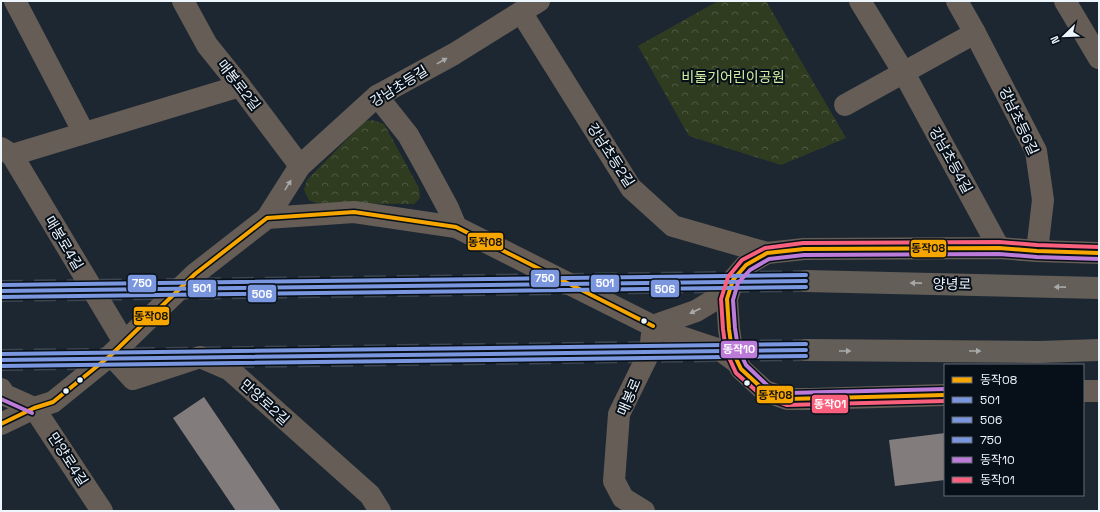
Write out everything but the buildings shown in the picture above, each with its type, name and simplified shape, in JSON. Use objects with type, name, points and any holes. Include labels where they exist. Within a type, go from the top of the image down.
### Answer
[{"type":"main road","name":"양녕로","points":[[806,281],[1099,288]]},
{"type":"main road","points":[[806,350],[1039,352],[1099,350]]},
{"type":"street","points":[[15,1],[84,133]]},
{"type":"street","name":"매봉로2길","points":[[183,1],[207,45],[300,166]]},
{"type":"street","name":"강남초등4길","points":[[860,1],[904,73],[999,248]]},
{"type":"street","name":"강남초등6길","points":[[957,1],[976,33],[1036,151],[1043,200],[1037,251]]},
{"type":"street","points":[[1065,1],[1099,58]]},
{"type":"street","name":"강남초등길","points":[[267,218],[300,166],[377,96],[454,54],[530,7]]},
{"type":"street","name":"강남초등2길","points":[[530,7],[631,188],[673,226],[767,253]]},
{"type":"street","points":[[845,105],[976,33]]},
{"type":"street","points":[[6,151],[84,133],[240,86]]},
{"type":"street","points":[[377,96],[408,135],[428,169],[456,227]]},
{"type":"street","name":"매봉로4길","points":[[6,151],[117,348]]},
{"type":"street","points":[[1,424],[34,408],[53,402],[117,348],[195,274],[267,218],[354,212],[456,227],[653,326],[720,350],[738,363]]},
{"type":"street","points":[[944,396],[810,400],[787,398],[765,391],[741,369],[732,350],[727,299],[733,280],[746,265],[767,253],[804,249],[999,248],[1099,253]]},
{"type":"street","points":[[653,326],[696,311],[729,291]]},
{"type":"street","name":"매봉로","points":[[644,511],[622,498],[614,481],[619,414],[650,351],[653,326]]},
{"type":"street","name":"만양로2길","points":[[117,348],[133,379],[200,357],[230,370],[370,496],[380,511]]},
{"type":"street","points":[[1039,352],[1099,358]]},
{"type":"street","points":[[1,389],[5,395],[34,408]]},
{"type":"street","points":[[1084,391],[1099,391]]},
{"type":"street","name":"만양로4길","points":[[34,408],[102,511]]},
{"type":"green space","name":"비둘기어린이공원","points":[[718,1],[766,1],[846,138],[781,165],[689,136],[638,46]]},
{"type":"green space","points":[[372,120],[384,124],[419,188],[420,198],[414,204],[316,203],[309,200],[304,190],[307,180],[365,121]]},
{"type":"tunnel","points":[[1,291],[806,281]]},
{"type":"tunnel","points":[[1,360],[806,350]]},
{"type":"transit line","name":"동작08","points":[[1,424],[34,408],[53,402],[111,355],[195,274],[267,218],[354,212],[456,227],[653,326]]},
{"type":"transit line","name":"동작01","points":[[944,401],[787,405],[762,396],[736,373],[726,351],[721,299],[728,277],[742,260],[765,248],[803,243],[999,242],[1099,247]]},
{"type":"transit line","name":"동작08","points":[[944,395],[787,399],[765,391],[741,369],[732,350],[727,299],[733,280],[746,265],[767,253],[804,249],[999,248],[1099,253]]},
{"type":"transit line","name":"동작10","points":[[944,389],[788,393],[768,386],[746,365],[738,348],[733,300],[738,283],[750,270],[769,259],[804,255],[999,254],[1099,259]]},
{"type":"transit line","name":"750","points":[[1,285],[806,275]]},
{"type":"transit line","name":"501","points":[[1,291],[806,281]]},
{"type":"transit line","name":"506","points":[[1,297],[806,287]]},
{"type":"transit line","name":"750","points":[[1,354],[806,344]]},
{"type":"transit line","name":"501","points":[[1,360],[806,350]]},
{"type":"transit line","name":"506","points":[[1,366],[806,356]]},
{"type":"transit line","name":"동작10","points":[[1,399],[32,413]]}]
